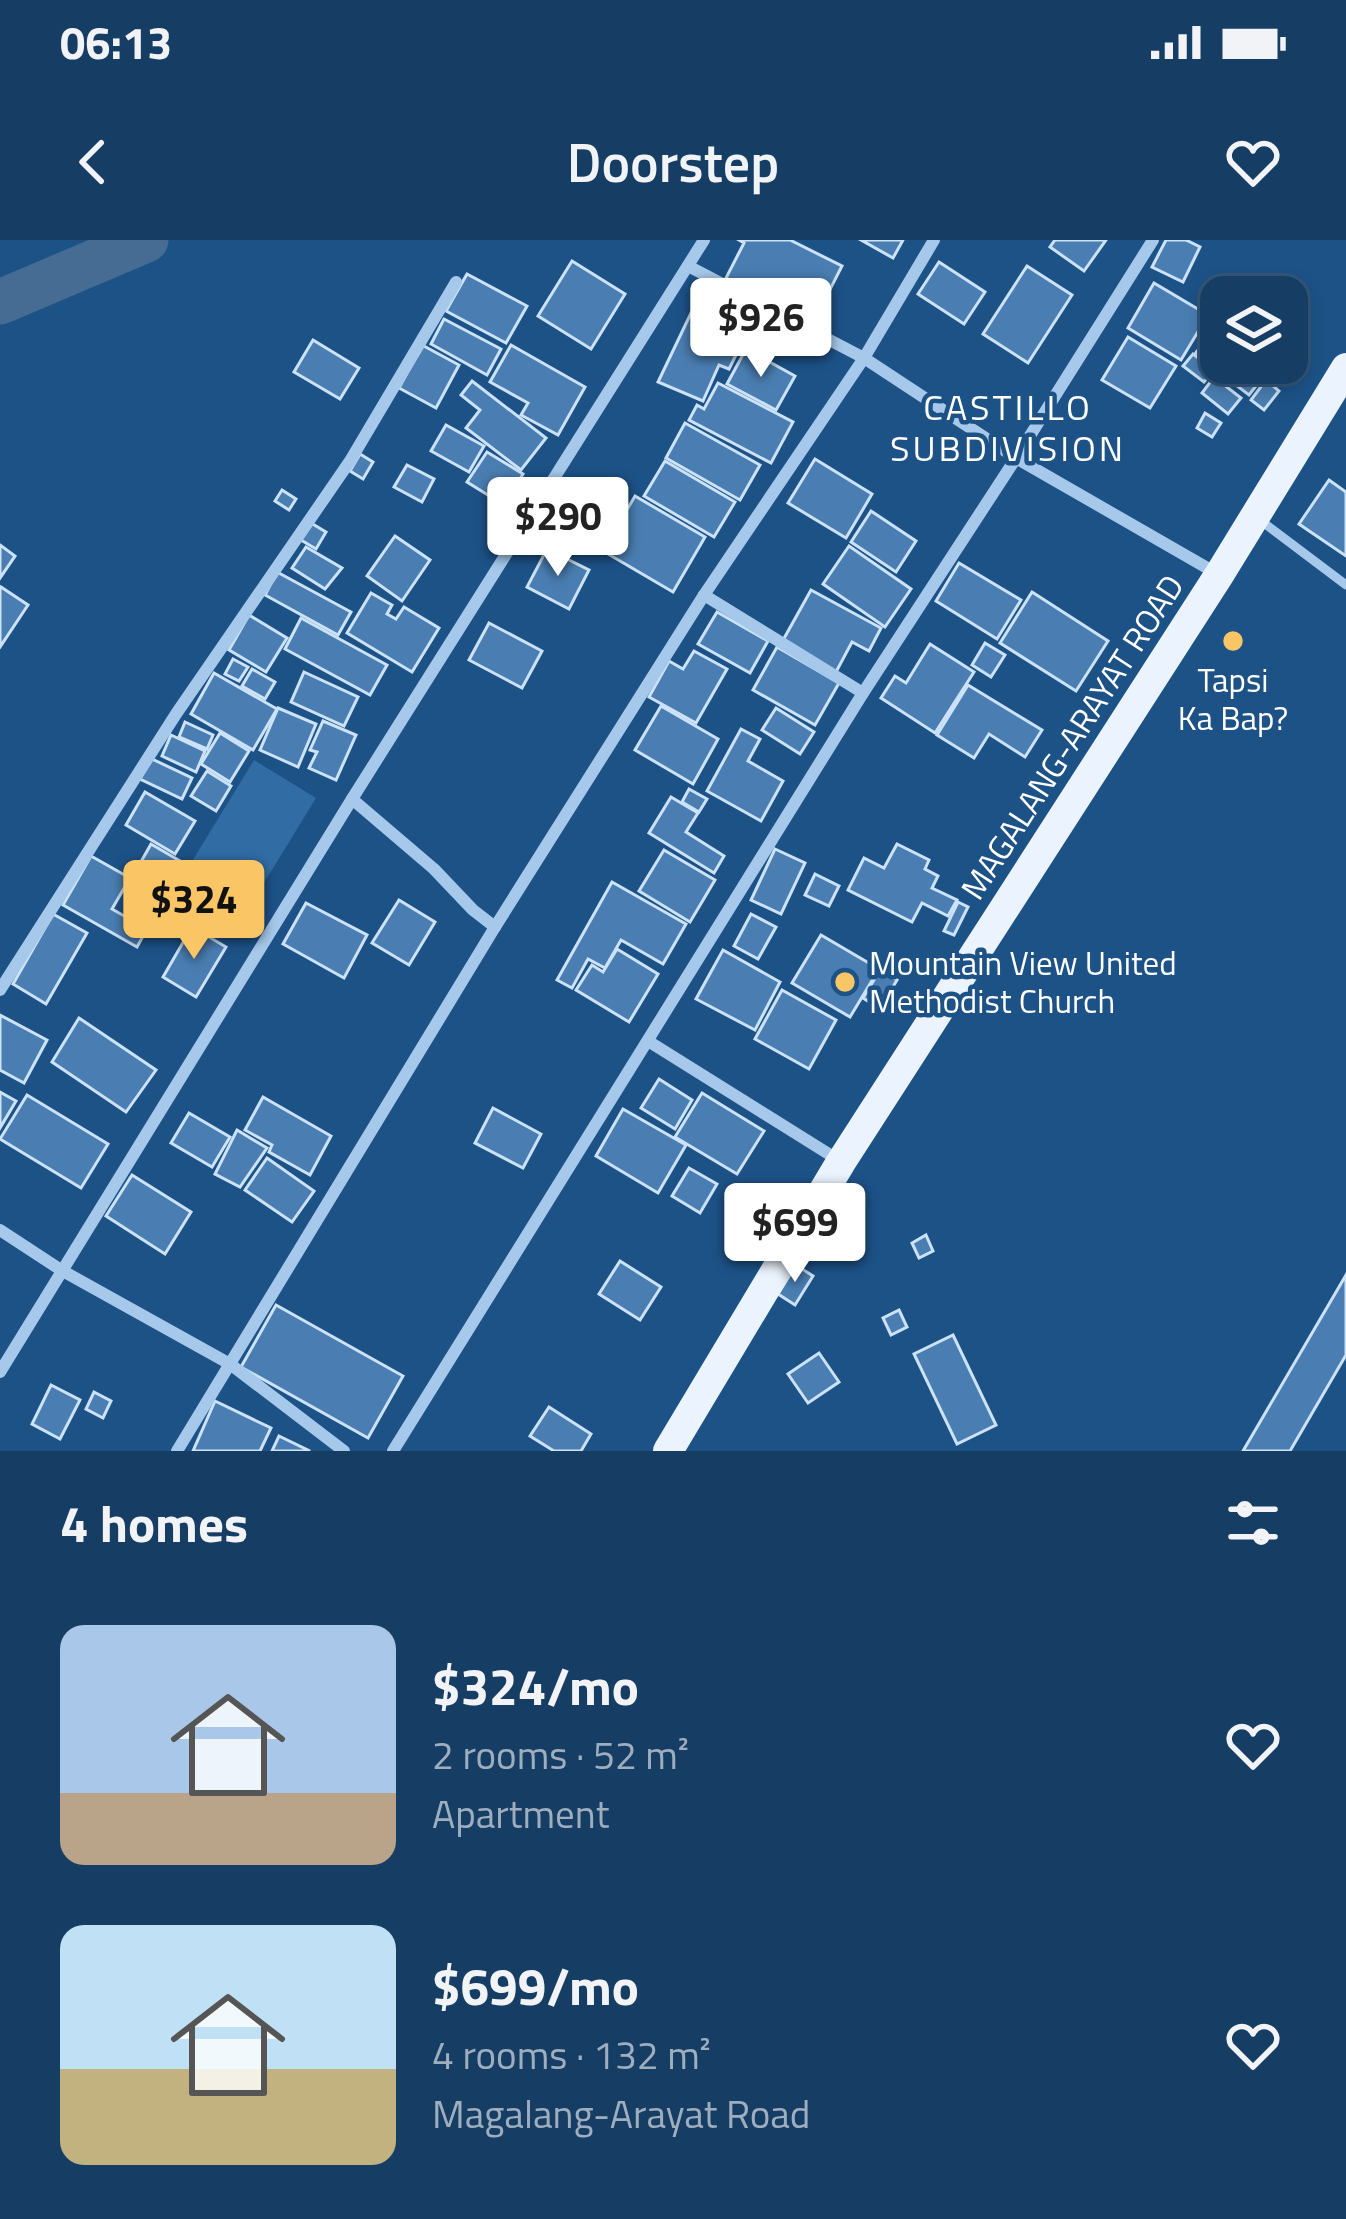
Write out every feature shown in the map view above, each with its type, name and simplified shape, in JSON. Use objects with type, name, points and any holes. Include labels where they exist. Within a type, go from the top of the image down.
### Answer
[{"type":"main road","name":"MAGALANG-ARAYAT ROAD","points":[[668,1451],[841,1162],[1219,575],[1346,368]]},
{"type":"street","points":[[0,1372],[352,799],[704,240]]},
{"type":"street","points":[[177,1451],[495,927],[704,595],[864,358],[934,240]]},
{"type":"street","points":[[393,1451],[863,693],[1154,240]]},
{"type":"street","points":[[688,266],[864,358],[1016,458],[1219,575]]},
{"type":"street","points":[[0,990],[176,714],[350,461],[456,282]]},
{"type":"street","points":[[704,595],[863,693]]},
{"type":"street","points":[[352,799],[495,927]]},
{"type":"street","points":[[648,1041],[841,1162]]},
{"type":"street","points":[[0,1230],[61,1270],[230,1364],[344,1451]]},
{"type":"lane","points":[[1256,516],[1346,585]]},
{"type":"shaded area","points":[[254,760],[316,798],[253,901],[191,863]]},
{"type":"building","points":[[739,240],[790,240],[842,266],[818,313],[763,284],[758,294],[726,278],[744,243]]},
{"type":"building","points":[[861,240],[903,240],[893,258]]},
{"type":"building","points":[[1055,240],[1106,240],[1084,271],[1050,247]]},
{"type":"building","points":[[1166,240],[1186,240],[1200,247],[1183,282],[1152,267]]},
{"type":"building","points":[[572,261],[625,294],[591,349],[538,316]]},
{"type":"building","points":[[939,262],[985,292],[964,324],[918,294]]},
{"type":"building","points":[[1027,266],[1072,295],[1028,363],[983,334]]},
{"type":"building","points":[[467,274],[527,306],[506,343],[446,311]]},
{"type":"building","points":[[1154,283],[1200,310],[1200,328],[1181,360],[1128,328]]},
{"type":"building","points":[[692,311],[746,335],[729,369],[719,365],[703,401],[658,382]]},
{"type":"building","points":[[444,319],[501,349],[487,375],[431,344]]},
{"type":"building","points":[[1128,337],[1176,366],[1150,408],[1102,380]]},
{"type":"building","points":[[313,340],[359,368],[340,399],[294,372]]},
{"type":"building","points":[[422,345],[459,365],[436,408],[399,388]]},
{"type":"building","points":[[511,345],[585,387],[558,435],[521,415],[528,403],[490,382]]},
{"type":"building","points":[[746,349],[795,376],[776,410],[727,384]]},
{"type":"building","points":[[1193,354],[1200,359],[1200,379],[1183,366]]},
{"type":"building","points":[[472,381],[546,438],[521,470],[466,428],[480,410],[461,395]]},
{"type":"building","points":[[718,383],[793,422],[771,463],[689,420],[697,405],[704,409]]},
{"type":"building","points":[[1209,384],[1223,384],[1241,398],[1228,414],[1202,393]]},
{"type":"building","points":[[1235,384],[1258,384],[1249,395]]},
{"type":"building","points":[[1263,384],[1279,391],[1264,410],[1251,400]]},
{"type":"building","points":[[1205,413],[1221,423],[1212,437],[1197,428]]},
{"type":"building","points":[[685,423],[760,465],[740,500],[666,458]]},
{"type":"building","points":[[446,425],[484,446],[469,472],[431,451]]},
{"type":"building","points":[[487,452],[523,474],[504,505],[467,482]]},
{"type":"building","points":[[360,454],[373,462],[363,479],[350,471]]},
{"type":"building","points":[[815,459],[872,494],[846,538],[788,503]]},
{"type":"building","points":[[665,461],[735,502],[714,537],[644,496]]},
{"type":"building","points":[[407,465],[434,479],[422,502],[394,487]]},
{"type":"building","points":[[1329,480],[1346,492],[1346,556],[1299,524]]},
{"type":"building","points":[[282,490],[296,499],[289,510],[275,501]]},
{"type":"building","points":[[635,496],[705,537],[673,592],[603,551]]},
{"type":"building","points":[[871,511],[916,541],[896,572],[851,542]]},
{"type":"building","points":[[311,523],[326,532],[316,549],[301,540]]},
{"type":"building","points":[[395,536],[430,560],[402,601],[367,576]]},
{"type":"building","points":[[0,545],[15,556],[0,578]]},
{"type":"building","points":[[849,546],[911,589],[885,627],[823,584]]},
{"type":"building","points":[[306,547],[342,568],[325,589],[292,568]]},
{"type":"building","points":[[547,549],[589,570],[569,609],[527,587]]},
{"type":"building","points":[[959,563],[1021,600],[997,639],[936,601]]},
{"type":"building","points":[[277,572],[351,612],[338,635],[265,595]]},
{"type":"building","points":[[0,589],[28,605],[0,647]]},
{"type":"building","points":[[811,590],[881,628],[869,651],[852,642],[836,672],[782,642]]},
{"type":"building","points":[[1032,592],[1108,641],[1076,691],[1000,643]]},
{"type":"building","points":[[371,593],[392,605],[387,614],[396,619],[404,607],[439,628],[412,672],[347,633]]},
{"type":"building","points":[[717,612],[768,641],[750,673],[698,644]]},
{"type":"building","points":[[249,615],[287,638],[266,672],[229,650]]},
{"type":"building","points":[[301,618],[387,665],[370,695],[285,649]]},
{"type":"building","points":[[489,623],[542,651],[522,688],[469,660]]},
{"type":"building","points":[[985,643],[1005,655],[991,677],[972,665]]},
{"type":"building","points":[[930,644],[974,672],[935,733],[881,698],[895,676],[906,683]]},
{"type":"building","points":[[777,647],[839,683],[815,725],[753,690]]},
{"type":"building","points":[[694,651],[727,669],[696,723],[649,697],[669,661],[683,669]]},
{"type":"building","points":[[233,659],[248,667],[239,681],[225,674]]},
{"type":"building","points":[[252,669],[275,682],[265,699],[242,686]]},
{"type":"building","points":[[304,672],[358,697],[344,726],[291,702]]},
{"type":"building","points":[[214,673],[277,709],[253,750],[191,714]]},
{"type":"building","points":[[968,685],[1042,730],[1025,757],[989,734],[974,758],[937,735]]},
{"type":"building","points":[[661,706],[718,739],[693,784],[635,750]]},
{"type":"building","points":[[278,708],[316,724],[298,767],[260,750]]},
{"type":"building","points":[[776,708],[814,732],[800,754],[762,730]]},
{"type":"building","points":[[323,721],[356,735],[336,780],[309,768],[317,752],[310,750]]},
{"type":"building","points":[[185,722],[213,735],[207,749],[179,737]]},
{"type":"building","points":[[741,729],[760,739],[748,761],[783,781],[761,821],[707,791]]},
{"type":"building","points":[[220,733],[249,751],[230,782],[201,764]]},
{"type":"building","points":[[171,735],[205,751],[196,772],[162,756]]},
{"type":"building","points":[[150,758],[192,778],[182,799],[140,779]]},
{"type":"building","points":[[207,771],[231,786],[216,811],[191,796]]},
{"type":"building","points":[[689,789],[707,799],[699,812],[682,802]]},
{"type":"building","points":[[145,792],[195,821],[175,854],[126,825]]},
{"type":"building","points":[[671,797],[698,813],[686,832],[724,856],[714,873],[649,833]]},
{"type":"building","points":[[151,844],[180,861],[162,892],[133,876]]},
{"type":"building","points":[[897,844],[929,860],[925,869],[938,876],[932,888],[957,900],[948,916],[922,903],[912,922],[848,890],[864,858],[884,868]]},
{"type":"building","points":[[775,849],[805,863],[781,914],[751,900]]},
{"type":"building","points":[[664,850],[715,880],[690,922],[639,891]]},
{"type":"building","points":[[91,856],[130,878],[112,909],[147,929],[137,947],[63,905]]},
{"type":"building","points":[[183,871],[220,891],[206,917],[168,897]]},
{"type":"building","points":[[815,874],[839,886],[829,906],[805,895]]},
{"type":"building","points":[[612,882],[686,924],[663,964],[621,940],[605,968],[588,959],[572,988],[557,980]]},
{"type":"building","points":[[399,900],[435,922],[409,965],[372,943]]},
{"type":"building","points":[[958,902],[968,907],[954,935],[944,931]]},
{"type":"building","points":[[306,903],[367,935],[344,978],[283,944]]},
{"type":"building","points":[[53,914],[87,933],[46,1004],[13,984]]},
{"type":"building","points":[[751,914],[776,927],[758,959],[734,946]]},
{"type":"building","points":[[192,927],[226,947],[196,997],[163,977]]},
{"type":"building","name":"Mountain View United Methodist Church","points":[[821,935],[879,969],[850,1017],[792,983]]},
{"type":"building","points":[[617,949],[658,974],[629,1022],[576,990],[592,965],[603,972]]},
{"type":"building","points":[[723,950],[780,982],[755,1030],[696,999]]},
{"type":"building","points":[[880,970],[897,980],[880,1009],[863,998]]},
{"type":"building","points":[[782,990],[836,1020],[809,1069],[755,1039]]},
{"type":"building","points":[[0,1015],[47,1040],[24,1083],[0,1070]]},
{"type":"building","points":[[79,1018],[156,1070],[126,1112],[52,1062]]},
{"type":"building","points":[[659,1079],[692,1100],[675,1129],[641,1108]]},
{"type":"building","points":[[0,1092],[16,1101],[0,1128]]},
{"type":"building","points":[[702,1093],[764,1131],[737,1174],[675,1137]]},
{"type":"building","points":[[27,1095],[108,1144],[81,1188],[0,1139]]},
{"type":"building","points":[[263,1097],[331,1136],[310,1175],[269,1152],[272,1145],[245,1130]]},
{"type":"building","points":[[493,1108],[541,1134],[523,1168],[475,1143]]},
{"type":"building","points":[[623,1109],[686,1145],[658,1193],[596,1156]]},
{"type":"building","points":[[189,1113],[230,1137],[212,1167],[171,1143]]},
{"type":"building","points":[[237,1130],[267,1148],[240,1187],[215,1174]]},
{"type":"building","points":[[267,1158],[314,1191],[292,1222],[245,1190]]},
{"type":"building","points":[[689,1168],[717,1184],[700,1213],[672,1196]]},
{"type":"building","points":[[132,1175],[191,1212],[165,1254],[106,1216]]},
{"type":"building","points":[[926,1235],[933,1251],[919,1258],[912,1243]]},
{"type":"building","points":[[620,1261],[661,1287],[640,1320],[599,1294]]},
{"type":"building","points":[[796,1265],[813,1276],[795,1305],[778,1294]]},
{"type":"building","points":[[1346,1275],[1346,1355],[1290,1451],[1243,1451]]},
{"type":"building","points":[[276,1305],[403,1376],[368,1438],[241,1367]]},
{"type":"building","points":[[899,1310],[907,1327],[891,1335],[883,1318]]},
{"type":"building","points":[[953,1335],[996,1425],[957,1444],[914,1354]]},
{"type":"building","points":[[819,1353],[839,1382],[808,1403],[788,1374]]},
{"type":"building","points":[[51,1385],[80,1400],[60,1439],[32,1424]]},
{"type":"building","points":[[94,1392],[111,1401],[103,1418],[86,1409]]},
{"type":"building","points":[[215,1401],[271,1428],[260,1451],[193,1451]]},
{"type":"building","points":[[549,1407],[591,1434],[581,1451],[554,1451],[530,1436]]},
{"type":"building","points":[[279,1436],[310,1451],[272,1451]]},
{"type":"waterway","points":[[0,302],[146,240]]},
{"type":"place","name":"Tapsi Ka Bap?","points":[[1233,641]]},
{"type":"place","name":"Mountain View United Methodist Church","points":[[845,982]]},
{"type":"district","name":"CASTILLO SUBDIVISION","points":[[1008,426]]}]
